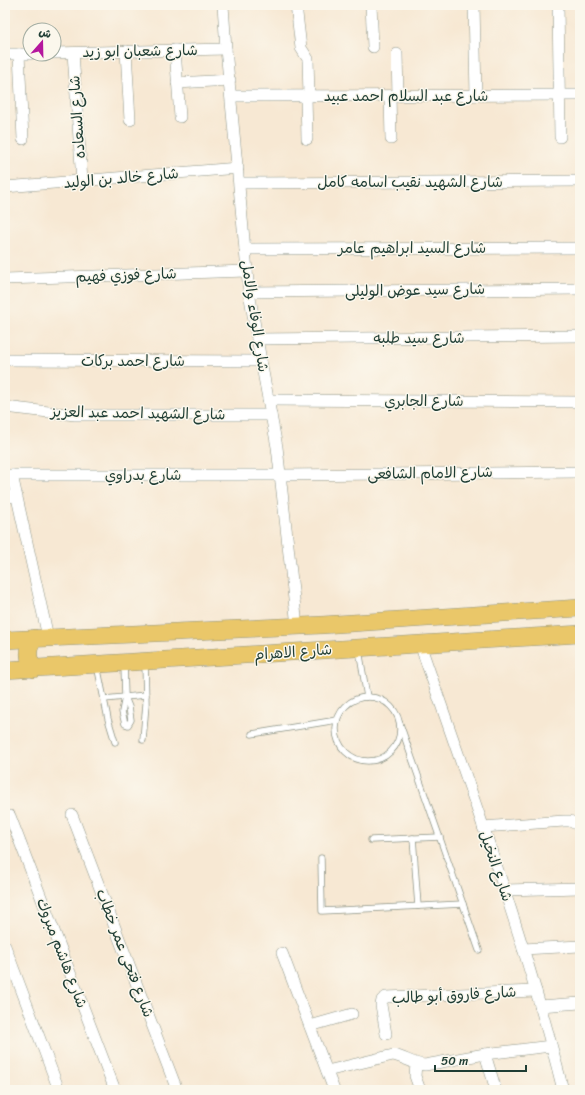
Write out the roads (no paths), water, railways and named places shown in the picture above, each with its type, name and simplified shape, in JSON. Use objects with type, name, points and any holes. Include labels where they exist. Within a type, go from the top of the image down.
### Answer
[{"type":"main road","name":"شارع الاهرام","points":[[5,640],[297,626],[580,608]]},
{"type":"main road","name":"شارع الاهرام","points":[[5,670],[580,634]]},
{"type":"main road","points":[[34,669],[30,662],[28,653],[30,645],[41,638]]},
{"type":"street","name":"شارع الوفاء والامل","points":[[223,5],[247,271],[257,339],[281,475],[297,626]]},
{"type":"street","points":[[296,5],[302,48],[308,59],[307,139]]},
{"type":"street","points":[[371,5],[373,47]]},
{"type":"street","points":[[474,5],[476,95]]},
{"type":"street","points":[[558,5],[558,95],[560,137]]},
{"type":"street","name":"شارع شعبان ابو زيد","points":[[62,53],[226,49]]},
{"type":"street","points":[[174,50],[180,117]]},
{"type":"street","points":[[126,51],[130,120]]},
{"type":"street","name":"شارع السعاده","points":[[73,53],[82,181]]},
{"type":"street","points":[[5,54],[22,54]]},
{"type":"street","points":[[391,139],[397,54]]},
{"type":"street","points":[[24,62],[24,139]]},
{"type":"street","points":[[177,83],[230,80]]},
{"type":"street","name":"شارع عبد السلام احمد عبيد","points":[[231,96],[580,95]]},
{"type":"street","name":"شارع خالد بن الوليد","points":[[5,187],[238,168]]},
{"type":"street","name":"شارع الشهيد نقيب اسامه كامل","points":[[240,183],[580,180]]},
{"type":"street","name":"شارع السيد ابراهيم عامر","points":[[245,249],[580,248]]},
{"type":"street","name":"شارع فوزي فهيم","points":[[5,279],[247,271]]},
{"type":"street","name":"شارع سيد عوض الوليلى","points":[[250,292],[580,289]]},
{"type":"street","name":"شارع سيد طلبه","points":[[257,339],[580,336]]},
{"type":"street","name":"شارع احمد بركات","points":[[5,360],[261,361]]},
{"type":"street","name":"شارع الجابري","points":[[268,400],[580,402]]},
{"type":"street","name":"شارع الشهيد احمد عبد العزيز","points":[[5,407],[75,415],[271,415]]},
{"type":"street","name":"شارع الامام الشافعى","points":[[281,475],[580,472]]},
{"type":"street","points":[[8,475],[11,497],[41,638]]},
{"type":"street","name":"شارع بدراوي","points":[[8,475],[281,475]]},
{"type":"street","name":"شارع النخيل","points":[[420,644],[505,890],[552,1046],[562,1090]]},
{"type":"street","name":"شارع فتحى عمر خطاب","points":[[72,815],[177,1090]]},
{"type":"street","name":"شارع هاشم مبروك","points":[[10,816],[115,1090]]},
{"type":"street","points":[[483,827],[564,821],[570,821],[580,826]]},
{"type":"street","points":[[505,890],[580,888]]},
{"type":"street","points":[[523,949],[580,946]]},
{"type":"street","points":[[5,947],[59,1090]]},
{"type":"street","points":[[282,953],[334,1090]]},
{"type":"street","name":"شارع فاروق أبو طالب","points":[[386,1034],[381,1004],[382,1000],[386,997],[536,991]]},
{"type":"street","points":[[540,1006],[580,1003]]},
{"type":"street","points":[[310,1026],[352,1014]]},
{"type":"street","points":[[327,1071],[393,1055],[402,1056],[416,1064],[429,1064],[485,1054],[552,1046]]},
{"type":"street","points":[[485,1054],[496,1090]]},
{"type":"street","points":[[416,1064],[415,1076],[420,1090]]},
{"type":"lane","points":[[358,648],[367,697]]},
{"type":"lane","points":[[143,740],[146,716],[146,662]]},
{"type":"lane","points":[[124,663],[124,697]]},
{"type":"lane","points":[[97,665],[108,719],[115,742]]},
{"type":"lane","points":[[104,698],[146,695]]},
{"type":"lane","points":[[400,724],[398,739],[389,753],[382,758],[366,761],[358,760],[351,756],[339,744],[336,737],[337,720],[343,708],[354,700],[367,697],[382,700],[393,710],[400,724],[479,950]]},
{"type":"lane","points":[[252,734],[337,720]]},
{"type":"lane","points":[[371,840],[440,837]]},
{"type":"lane","points":[[414,838],[418,906]]},
{"type":"lane","points":[[321,858],[322,911],[463,904]]}]
